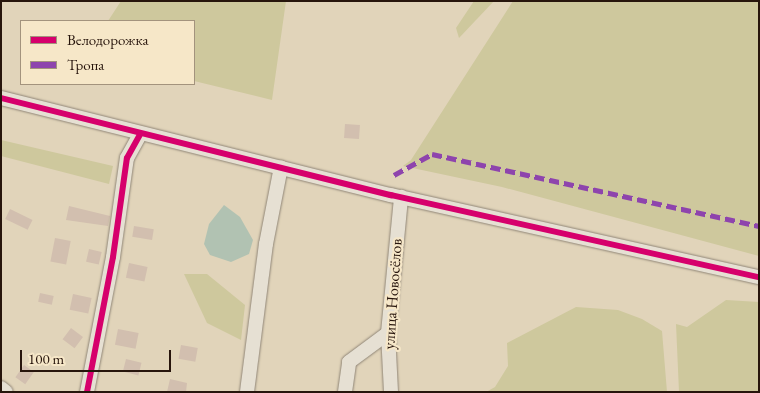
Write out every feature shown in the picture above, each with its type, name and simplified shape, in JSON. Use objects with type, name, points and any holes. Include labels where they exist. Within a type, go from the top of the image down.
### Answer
[{"type":"street","points":[[1,98],[400,197],[759,277]]},
{"type":"street","points":[[88,392],[113,257],[127,158],[140,134]]},
{"type":"street","points":[[247,392],[266,244],[281,167]]},
{"type":"street","name":"улица Новосёлов","points":[[390,392],[388,333],[400,197]]},
{"type":"street","points":[[345,392],[349,362],[388,333]]},
{"type":"street","points":[[1,388],[6,392]]},
{"type":"shaded area","points":[[121,1],[286,1],[272,100],[195,81],[195,20],[109,20]]},
{"type":"shaded area","points":[[474,1],[494,1],[459,38],[456,28]]},
{"type":"shaded area","points":[[513,1],[759,1],[759,256],[502,187],[403,166],[411,160]]},
{"type":"shaded area","points":[[1,140],[113,166],[109,184],[1,156]]},
{"type":"shaded area","points":[[224,205],[240,217],[253,240],[249,254],[231,262],[210,255],[204,244],[209,224]]},
{"type":"shaded area","points":[[184,274],[207,274],[245,305],[241,340],[207,323]]},
{"type":"shaded area","points":[[726,300],[759,302],[759,392],[679,392],[676,324],[687,327]]},
{"type":"shaded area","points":[[576,307],[618,310],[642,319],[662,331],[667,392],[486,392],[495,387],[508,366],[507,343]]},
{"type":"building","points":[[345,124],[360,125],[359,139],[344,138]]},
{"type":"building","points":[[69,206],[110,216],[108,226],[66,220]]},
{"type":"building","points":[[10,209],[32,220],[28,230],[5,219]]},
{"type":"building","points":[[134,226],[154,229],[152,240],[132,237]]},
{"type":"building","points":[[55,238],[71,241],[66,265],[50,262]]},
{"type":"building","points":[[89,249],[102,252],[99,265],[86,262]]},
{"type":"building","points":[[129,263],[148,267],[144,282],[126,278]]},
{"type":"building","points":[[40,293],[54,296],[52,305],[38,302]]},
{"type":"building","points":[[73,294],[92,298],[88,314],[70,310]]},
{"type":"building","points":[[71,328],[83,337],[75,348],[63,339]]},
{"type":"building","points":[[118,329],[139,333],[136,349],[115,345]]},
{"type":"building","points":[[181,345],[198,348],[195,362],[179,359]]},
{"type":"building","points":[[126,359],[142,363],[138,375],[123,372]]},
{"type":"building","points":[[24,365],[34,372],[25,384],[15,377]]},
{"type":"building","points":[[170,379],[187,383],[186,392],[167,392]]},
{"type":"marked path","points":[[394,175],[432,154],[759,226]]},
{"type":"cycle path","points":[[1,98],[391,195],[759,277]]},
{"type":"cycle path","points":[[87,392],[113,257],[127,158],[140,135]]}]
